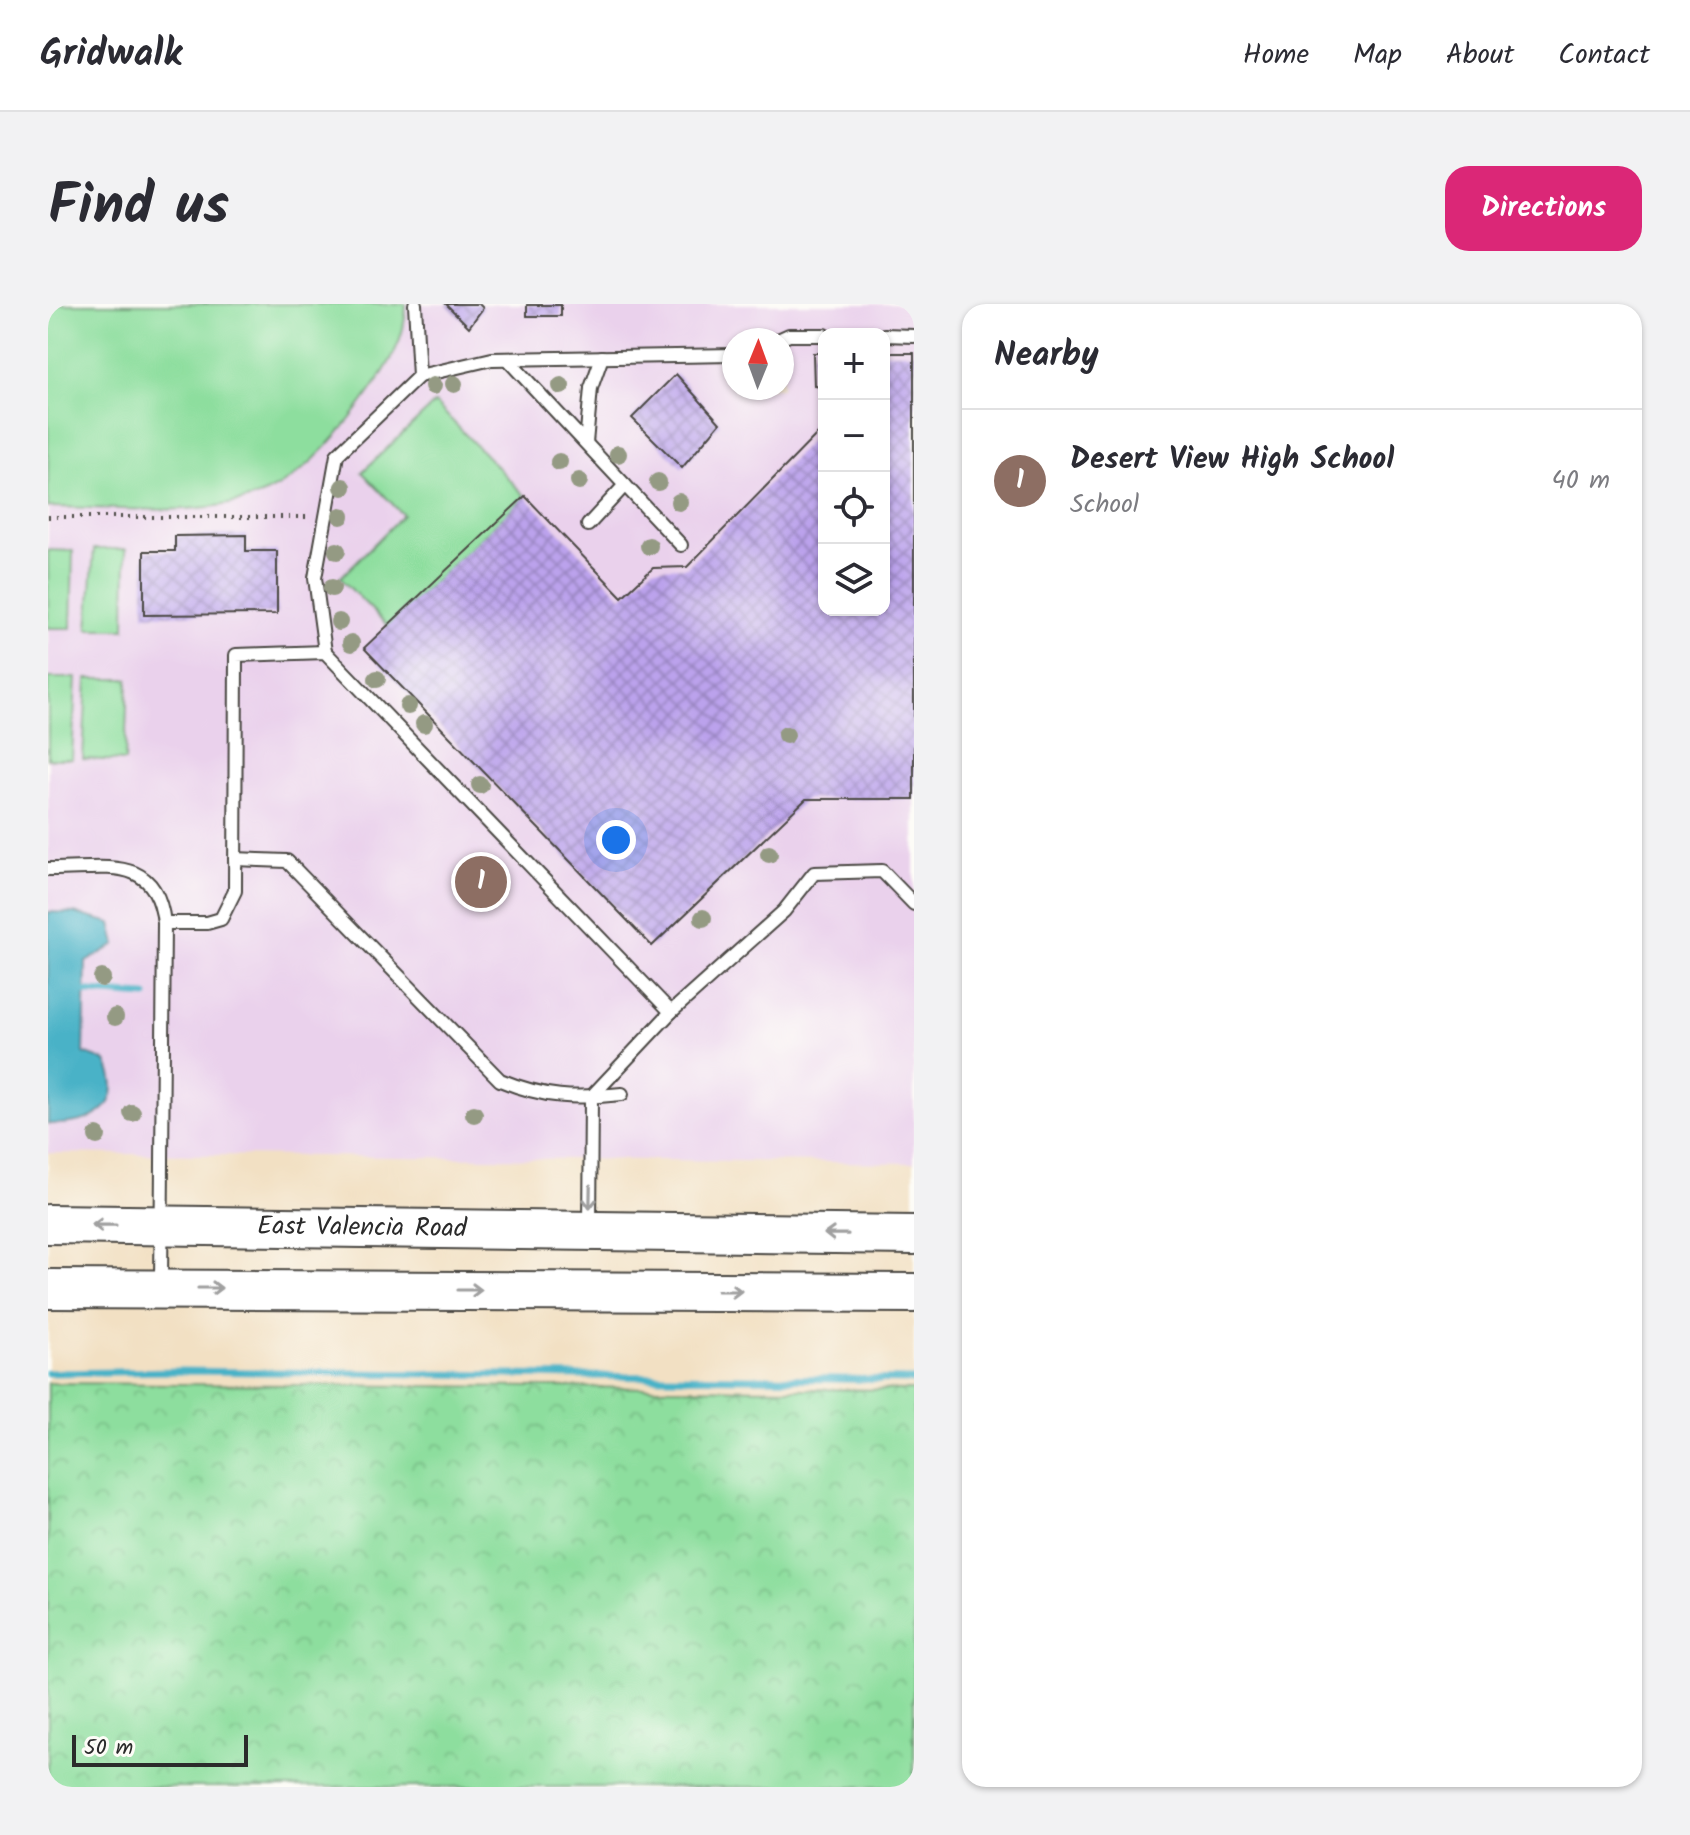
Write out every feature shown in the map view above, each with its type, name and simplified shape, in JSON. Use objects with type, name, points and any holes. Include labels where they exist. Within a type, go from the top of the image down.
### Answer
[{"type":"main road","name":"East Valencia Road","points":[[48,1224],[914,1235]]},
{"type":"main road","points":[[48,1289],[909,1291]]},
{"type":"lane","points":[[415,304],[419,376]]},
{"type":"lane","points":[[794,335],[818,335]]},
{"type":"lane","points":[[890,335],[914,336]]},
{"type":"lane","points":[[671,1012],[325,652],[315,578],[337,455],[419,376],[492,359],[722,355]]},
{"type":"lane","points":[[586,443],[591,388],[602,357]]},
{"type":"lane","points":[[507,359],[681,545]]},
{"type":"lane","points":[[588,525],[625,485]]},
{"type":"lane","points":[[164,923],[207,923],[221,919],[235,891],[236,655],[325,652]]},
{"type":"lane","points":[[235,859],[287,861],[500,1080],[535,1095],[591,1097],[622,1094]]},
{"type":"lane","points":[[48,869],[136,872],[158,890],[164,923],[161,1288]]},
{"type":"lane","points":[[590,1232],[591,1097],[671,1012],[784,911],[814,873],[882,871],[914,904]]},
{"type":"path","points":[[48,517],[326,517]]},
{"type":"shaded area","points":[[48,304],[914,304],[914,1163],[48,1153]]},
{"type":"green space","points":[[48,304],[406,304],[398,344],[386,368],[343,428],[320,454],[294,476],[266,493],[242,501],[159,510],[48,507]]},
{"type":"green space","points":[[435,403],[525,496],[388,626],[340,578],[403,515],[362,472]]},
{"type":"green space","points":[[94,549],[126,549],[125,629],[88,629]]},
{"type":"green space","points":[[48,550],[73,551],[71,628],[48,628]]},
{"type":"green space","points":[[48,678],[76,678],[72,759],[48,759]]},
{"type":"green space","points":[[87,679],[128,679],[125,761],[83,759]]},
{"type":"green space","points":[[48,1383],[914,1390],[914,1787],[48,1787]]},
{"type":"water","points":[[48,912],[74,913],[111,923],[116,944],[86,962],[84,1053],[106,1061],[113,1092],[109,1103],[101,1111],[91,1117],[63,1124],[48,1124]]},
{"type":"building","points":[[446,304],[479,304],[483,308],[469,327]]},
{"type":"building","points":[[527,305],[561,305],[561,316],[527,316]]},
{"type":"building","points":[[813,353],[818,353],[818,386],[814,386]]},
{"type":"building","points":[[890,353],[914,353],[914,799],[806,799],[652,946],[364,648],[525,496],[622,597],[653,568],[687,567],[818,433],[818,616],[890,616]]},
{"type":"building","points":[[676,374],[720,423],[682,468],[632,418]]},
{"type":"building","points":[[246,535],[246,551],[277,551],[277,614],[144,615],[144,551],[175,551],[175,536]]},
{"type":"waterway","points":[[77,991],[146,996]]},
{"type":"waterway","points":[[48,1373],[182,1371],[914,1380]]},
{"type":"place","name":"Desert View High School","points":[[481,882]]}]
